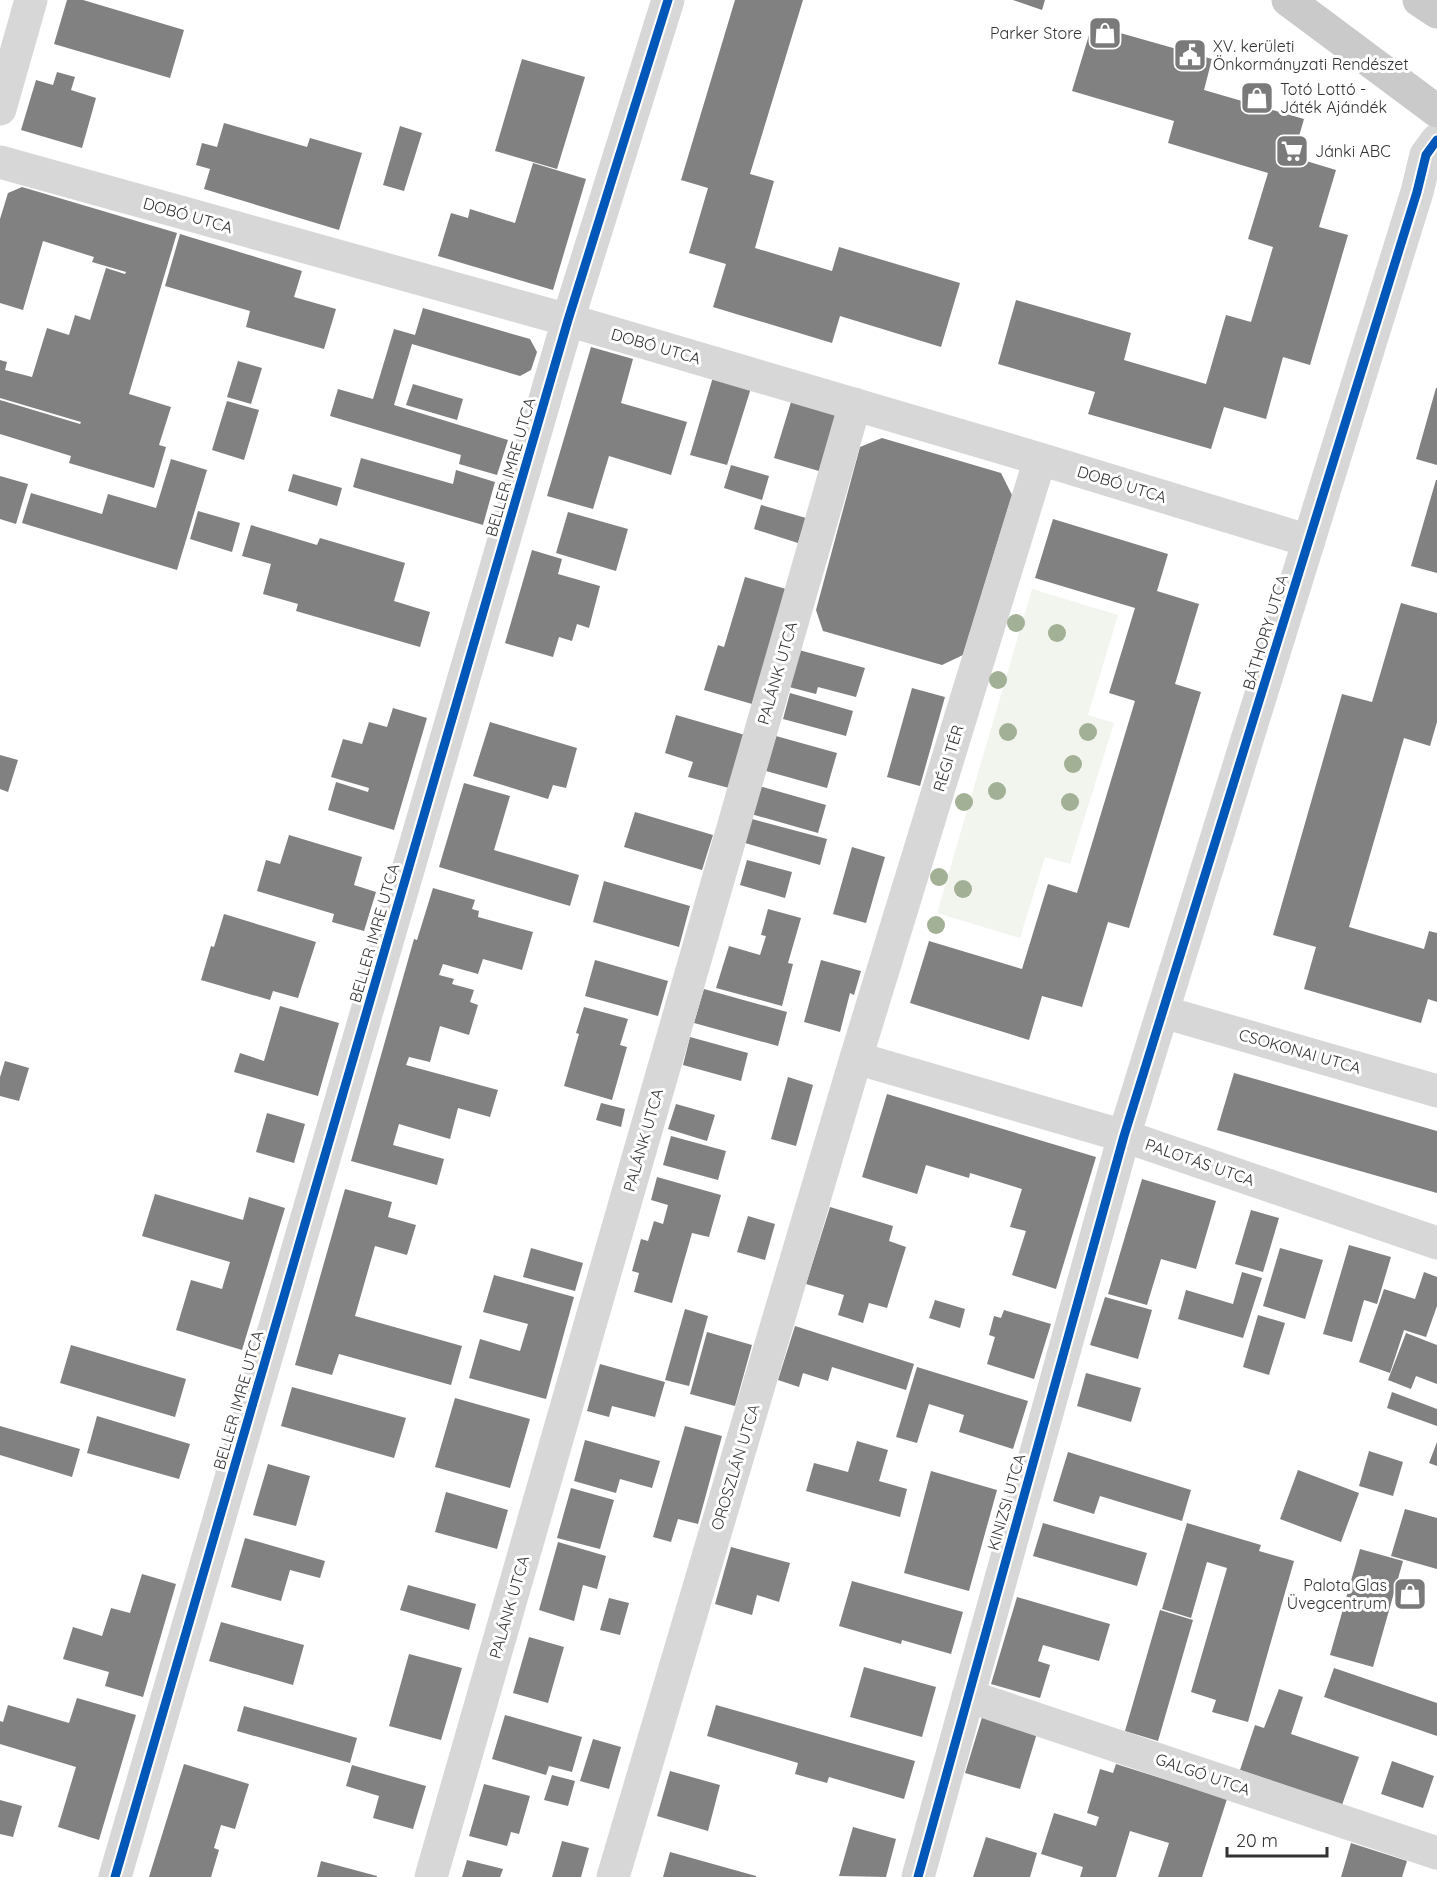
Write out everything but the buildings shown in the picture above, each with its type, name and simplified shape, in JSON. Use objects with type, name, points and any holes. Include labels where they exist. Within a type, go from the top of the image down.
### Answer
[{"type":"main road","points":[[1288,0],[1437,111]]},
{"type":"main road","points":[[1419,0],[1437,12]]},
{"type":"street","points":[[0,109],[31,0]]},
{"type":"street","name":"BELLER IMRE UTCA","points":[[115,1877],[568,320],[668,0]]},
{"type":"street","name":"BÁTHORY UTCA","points":[[1124,1136],[1417,192],[1426,155],[1437,140]]},
{"type":"street","name":"DOBÓ UTCA","points":[[0,162],[568,320],[1040,459],[1308,541]]},
{"type":"street","name":"PALÁNK UTCA","points":[[431,1877],[855,404]]},
{"type":"street","name":"RÉGI TÉR","points":[[856,1058],[1040,459]]},
{"type":"street","name":"CSOKONAI UTCA","points":[[1163,1012],[1437,1091]]},
{"type":"street","name":"PALOTÁS UTCA","points":[[856,1058],[1124,1136],[1437,1243]]},
{"type":"street","name":"OROSZLÁN UTCA","points":[[613,1877],[856,1058]]},
{"type":"street","name":"KINIZSI UTCA","points":[[918,1877],[1124,1136]]},
{"type":"street","name":"GALGÓ UTCA","points":[[968,1696],[1437,1853]]},
{"type":"shaded area","points":[[1032,589],[1118,615],[1088,715],[1114,723],[1070,864],[1045,857],[1020,938],[937,913]]},
{"type":"cycle path","points":[[115,1877],[568,320],[668,0]]},
{"type":"cycle path","points":[[918,1877],[1124,1136],[1417,192],[1426,155],[1437,140]]},
{"type":"place","name":"Parker Store","points":[[1105,33]]},
{"type":"place","name":"XV. kerületi Önkormányzati Rendészet","points":[[1190,55]]},
{"type":"place","name":"Totó Lottó - Játék Ajándék","points":[[1257,98]]},
{"type":"place","name":"Jánki ABC","points":[[1292,151]]},
{"type":"place","name":"Palota Glas Üvegcentrum","points":[[1410,1594]]}]
